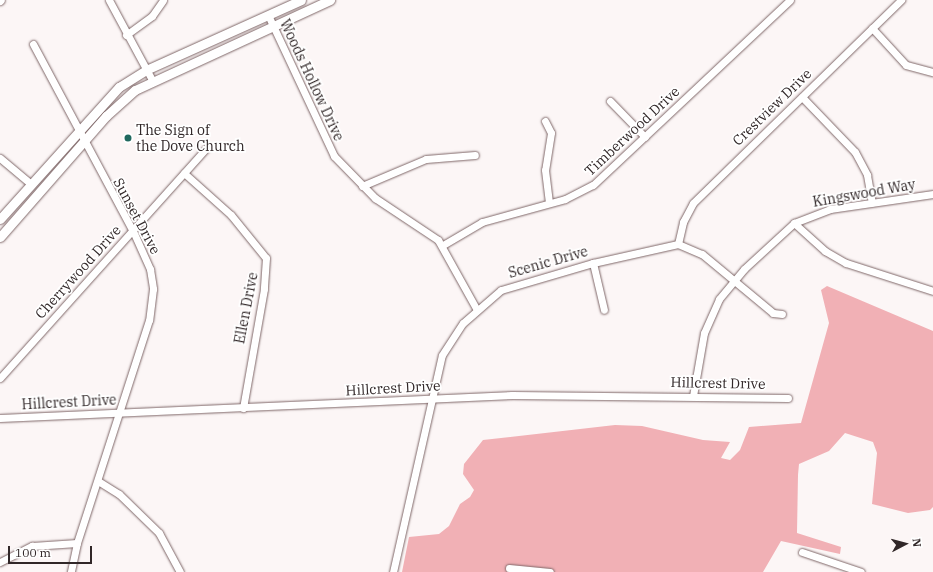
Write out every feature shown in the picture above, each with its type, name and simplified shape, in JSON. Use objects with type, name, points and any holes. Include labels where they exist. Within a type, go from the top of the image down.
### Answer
[{"type":"main road","points":[[0,219],[110,95],[146,70],[302,0]]},
{"type":"main road","points":[[0,237],[124,98],[152,80],[330,0]]},
{"type":"street","points":[[109,0],[126,35],[152,80]]},
{"type":"street","points":[[126,35],[148,20],[163,0]]},
{"type":"street","name":"Timberwood Drive","points":[[443,245],[482,222],[549,202],[593,185],[790,0]]},
{"type":"street","name":"Crestview Drive","points":[[678,244],[683,222],[693,203],[901,0]]},
{"type":"street","name":"Woods Hollow Drive","points":[[268,15],[329,149],[362,186],[443,245],[477,310]]},
{"type":"street","points":[[872,28],[906,65],[933,72]]},
{"type":"street","name":"Sunset Drive","points":[[33,44],[78,132],[133,231],[150,269],[154,299],[122,412],[77,543],[71,572]]},
{"type":"street","points":[[802,97],[855,152],[867,175],[872,203]]},
{"type":"street","points":[[610,101],[644,137]]},
{"type":"street","points":[[546,121],[551,133],[545,170],[549,202]]},
{"type":"street","name":"Cherrywood Drive","points":[[0,378],[207,147]]},
{"type":"street","points":[[362,186],[426,158],[451,154],[475,155]]},
{"type":"street","points":[[0,158],[31,184]]},
{"type":"street","name":"Ellen Drive","points":[[184,173],[231,215],[266,258],[264,289],[243,408]]},
{"type":"street","name":"Kingswood Way","points":[[693,396],[710,316],[734,279],[794,223],[821,211],[933,194]]},
{"type":"street","points":[[794,223],[825,251],[846,263],[933,291]]},
{"type":"street","points":[[678,244],[696,250],[734,279],[773,313],[782,314]]},
{"type":"street","name":"Scenic Drive","points":[[393,572],[430,399],[445,348],[477,310],[509,285],[593,263],[678,244]]},
{"type":"street","points":[[593,263],[604,310]]},
{"type":"street","name":"Hillcrest Drive","points":[[0,418],[559,394],[788,398]]},
{"type":"street","points":[[98,481],[119,494],[159,533],[180,572]]},
{"type":"street","points":[[0,562],[32,546],[77,543]]},
{"type":"street","points":[[802,552],[861,572]]},
{"type":"street","points":[[509,568],[550,572]]},
{"type":"shaded area","points":[[827,286],[933,331],[933,507],[930,510],[908,513],[872,504],[877,453],[873,442],[845,433],[829,451],[799,464],[798,475],[797,533],[841,547],[840,554],[781,541],[763,572],[402,572],[409,537],[439,534],[449,526],[460,504],[470,497],[474,490],[463,474],[464,464],[483,440],[615,425],[642,426],[703,440],[730,442],[721,458],[730,460],[740,450],[749,427],[801,423],[829,323],[821,290]]},
{"type":"place","name":"The Sign of the Dove Church","points":[[128,138]]}]
